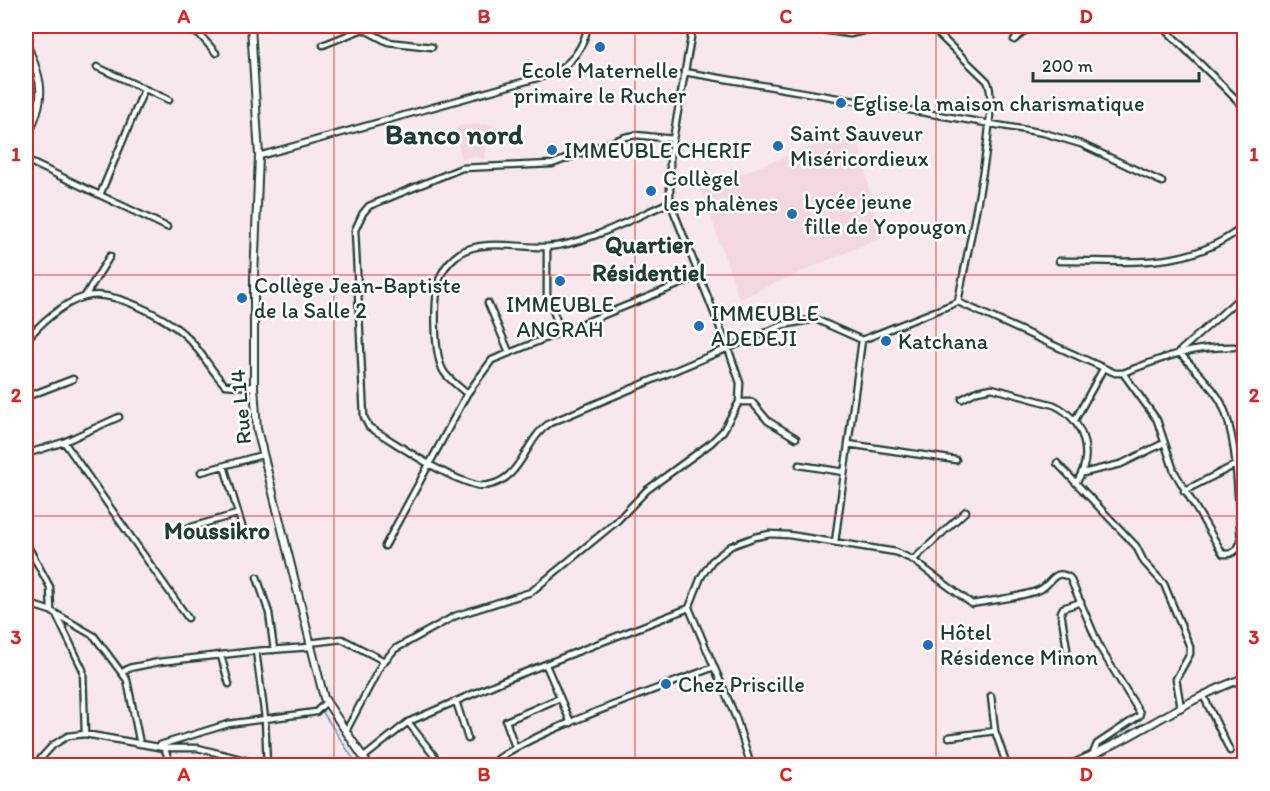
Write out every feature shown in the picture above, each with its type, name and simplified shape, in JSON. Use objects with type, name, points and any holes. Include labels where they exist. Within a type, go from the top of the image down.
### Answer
[{"type":"street","points":[[184,26],[201,36],[216,53]]},
{"type":"street","name":"Rue L14","points":[[251,26],[259,156],[255,214],[254,387],[257,429],[309,645],[326,702],[369,765]]},
{"type":"street","points":[[259,156],[555,73],[574,60],[585,40],[588,26]]},
{"type":"street","points":[[345,733],[384,661],[395,649],[454,616],[524,595],[535,589],[616,522],[647,490],[711,443],[723,431],[739,402],[740,383],[728,348],[670,202],[668,182],[673,139],[693,26]]},
{"type":"street","points":[[793,26],[850,34],[884,26]]},
{"type":"street","points":[[930,26],[990,85],[990,122],[958,302]]},
{"type":"street","points":[[938,33],[942,26]]},
{"type":"street","points":[[1014,40],[1031,26]]},
{"type":"street","points":[[1162,26],[1245,107]]},
{"type":"street","points":[[323,45],[362,27],[388,42],[432,47]]},
{"type":"street","points":[[26,43],[41,79],[42,94],[26,141]]},
{"type":"street","points":[[97,67],[169,100]]},
{"type":"street","points":[[684,72],[990,122],[1065,138],[1162,182]]},
{"type":"street","points":[[100,195],[144,90]]},
{"type":"street","points":[[673,139],[625,136],[545,165],[462,168],[390,196],[363,213],[355,230],[364,417],[369,427],[430,464],[477,485],[495,483],[512,473],[536,435],[550,423],[783,326],[806,319],[825,321],[862,340],[958,302],[1103,369],[1123,373],[1179,352],[1205,346],[1234,347]]},
{"type":"street","points":[[26,160],[166,227]]},
{"type":"street","points":[[467,394],[444,373],[440,362],[437,288],[442,273],[451,261],[462,252],[476,247],[547,247],[574,242],[670,202]]},
{"type":"street","points":[[1059,261],[1141,263],[1185,258],[1223,242],[1245,226]]},
{"type":"street","points":[[547,247],[547,294],[561,332]]},
{"type":"street","points":[[26,341],[66,306],[85,296],[110,256]]},
{"type":"street","points":[[385,546],[467,394],[492,360],[700,276]]},
{"type":"street","points":[[1179,352],[1245,294]]},
{"type":"street","points":[[85,296],[128,303],[159,317],[188,338],[225,385],[254,387]]},
{"type":"street","points":[[488,303],[509,352]]},
{"type":"street","points":[[835,542],[862,340]]},
{"type":"street","points":[[1123,373],[1150,407],[1184,490],[1223,554],[1230,555],[1236,551],[1241,541],[1235,465],[1227,416],[1219,399],[1179,352]]},
{"type":"street","points":[[1075,420],[1103,369]]},
{"type":"street","points":[[26,397],[73,379]]},
{"type":"street","points":[[962,399],[984,389],[999,389],[1054,405],[1075,420],[1085,442],[1083,473],[1076,483]]},
{"type":"street","points":[[739,402],[752,402],[768,421],[796,438]]},
{"type":"street","points":[[26,454],[64,442],[119,417]]},
{"type":"street","points":[[64,442],[188,618]]},
{"type":"street","points":[[1083,473],[1121,464],[1164,443]]},
{"type":"street","points":[[848,444],[956,460]]},
{"type":"street","points":[[201,472],[262,455]]},
{"type":"street","points":[[1057,463],[1136,546],[1144,562],[1164,584],[1190,646],[1190,654],[1176,679],[1180,708]]},
{"type":"street","points":[[799,465],[844,472]]},
{"type":"street","points":[[1184,490],[1235,465]]},
{"type":"street","points":[[224,466],[245,536]]},
{"type":"street","points":[[913,560],[966,511]]},
{"type":"street","points":[[188,528],[237,514]]},
{"type":"street","points":[[1240,532],[1245,542]]},
{"type":"street","points":[[751,765],[743,735],[689,608],[701,577],[712,561],[741,542],[770,534],[880,548],[913,560],[972,604],[1038,590],[1046,585],[1050,577],[1061,574],[1070,578],[1100,648],[1140,713],[1139,716],[1097,744],[1092,756]]},
{"type":"street","points":[[26,543],[50,587],[54,613],[83,670],[85,734]]},
{"type":"street","points":[[257,577],[269,613],[274,650]]},
{"type":"street","points":[[26,603],[54,613],[94,636],[123,672],[140,744]]},
{"type":"street","points":[[1067,649],[1061,612],[1064,608],[1081,603]]},
{"type":"street","points":[[363,758],[408,722],[689,608]]},
{"type":"street","points":[[123,672],[129,668],[159,662],[274,650],[342,639],[384,661]]},
{"type":"street","points":[[34,765],[52,745],[68,736],[85,734],[164,748],[198,748],[267,765],[265,718],[256,651]]},
{"type":"street","points":[[221,656],[228,684]]},
{"type":"street","points":[[546,665],[572,723]]},
{"type":"street","points":[[491,765],[499,756],[515,747],[714,667]]},
{"type":"street","points":[[1067,765],[1092,756],[1203,695],[1245,678]]},
{"type":"street","points":[[1203,695],[1230,751]]},
{"type":"street","points":[[991,696],[995,731],[1007,765]]},
{"type":"street","points":[[515,747],[506,721],[560,698]]},
{"type":"street","points":[[456,701],[468,739]]},
{"type":"street","points":[[157,746],[228,724],[316,712],[326,702]]},
{"type":"street","points":[[408,722],[442,765]]},
{"type":"street","points":[[949,737],[995,731]]},
{"type":"street","points":[[164,748],[172,765]]},
{"type":"shaded area","points":[[493,124],[484,158],[462,159],[454,129],[461,125]]},
{"type":"shaded area","name":"Lycée jeune fille de Yopougon","points":[[856,129],[880,238],[739,299],[701,189]]},
{"type":"waterway","points":[[322,711],[358,766]]},
{"type":"place","name":"Ecole Maternelle primaire le Rucher","points":[[600,47]]},
{"type":"place","name":"Eglise la maison charismatique","points":[[841,103]]},
{"type":"place","name":"Saint Sauveur Miséricordieux","points":[[778,146]]},
{"type":"place","name":"IMMEUBLE CHERIF","points":[[552,150]]},
{"type":"place","name":"Collègel les phalènes","points":[[651,191]]},
{"type":"place","name":"Lycée jeune fille de Yopougon","points":[[792,214]]},
{"type":"place","name":"IMMEUBLE ANGRAH","points":[[560,281]]},
{"type":"place","name":"Collège Jean-Baptiste de la Salle 2","points":[[242,298]]},
{"type":"place","name":"IMMEUBLE ADEDEJI","points":[[699,326]]},
{"type":"place","name":"Katchana","points":[[886,341]]},
{"type":"place","name":"Hôtel Résidence Minon","points":[[928,645]]},
{"type":"place","name":"Chez Priscille","points":[[666,684]]},
{"type":"district","name":"Banco nord","points":[[454,134]]},
{"type":"district","name":"Quartier Résidentiel","points":[[649,259]]},
{"type":"district","name":"Moussikro","points":[[217,531]]}]
